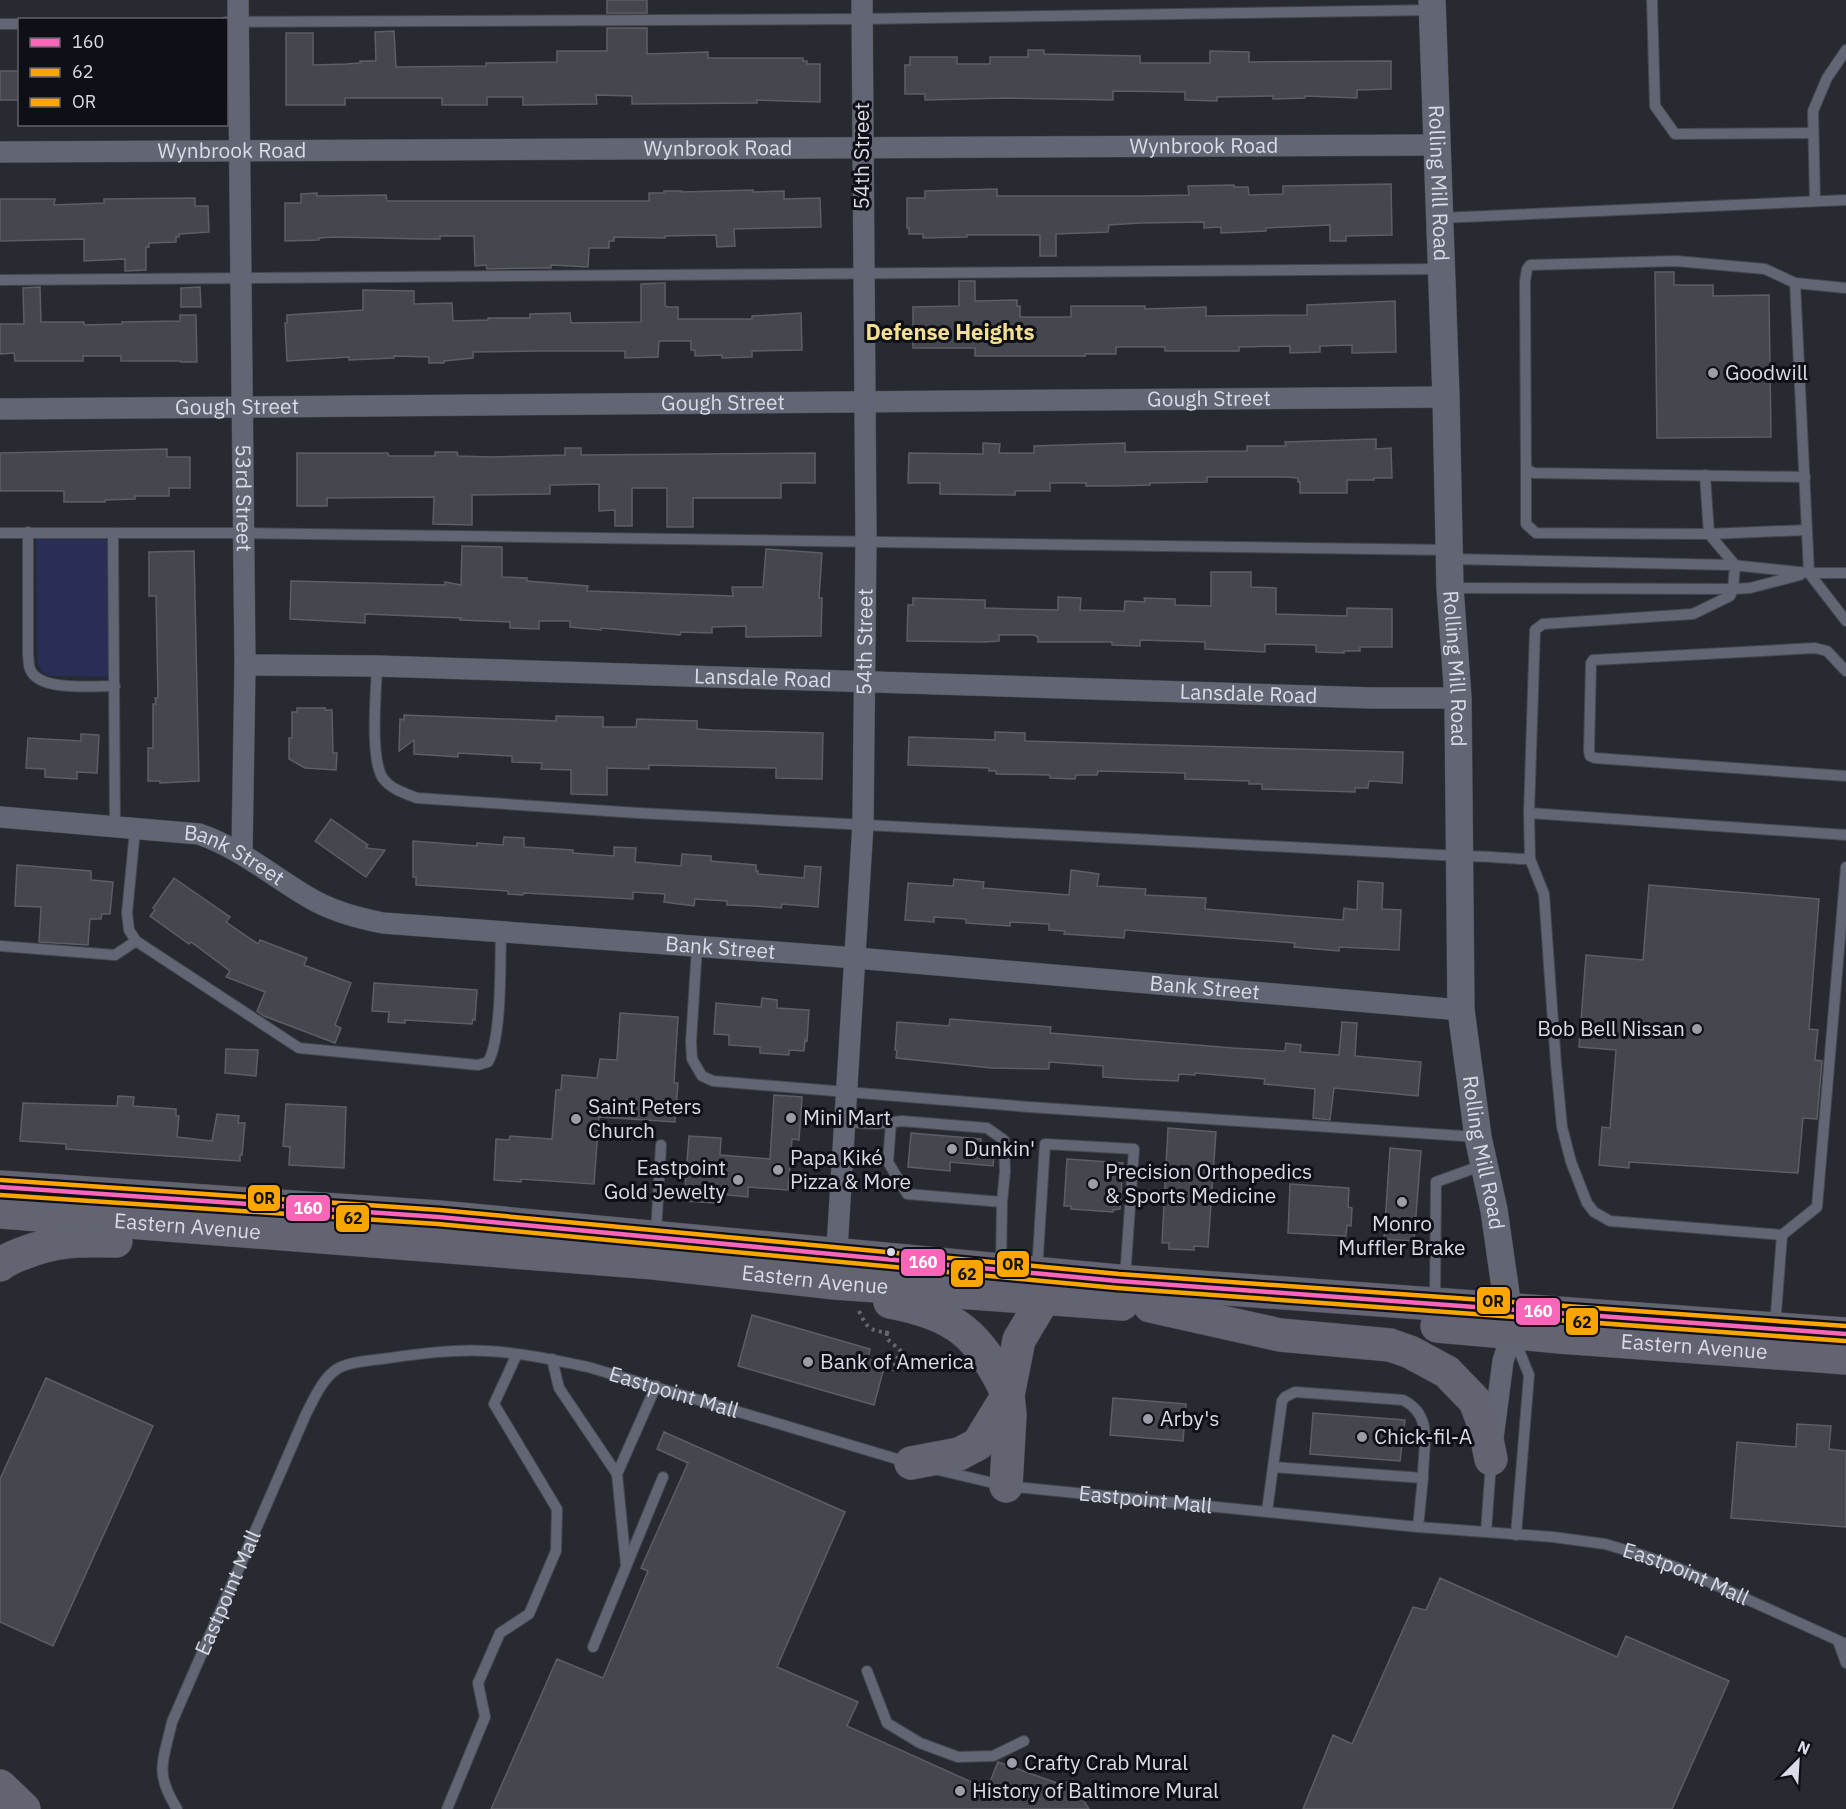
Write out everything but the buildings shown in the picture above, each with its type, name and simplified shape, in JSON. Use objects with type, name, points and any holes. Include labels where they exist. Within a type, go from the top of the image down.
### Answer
[{"type":"main road","name":"Eastern Avenue","points":[[8,1184],[439,1217],[655,1251]]},
{"type":"main road","name":"Eastern Avenue","points":[[0,1212],[253,1231],[655,1251],[1040,1286],[1150,1306],[1409,1323],[1510,1321],[1774,1329],[1846,1334]]},
{"type":"main road","points":[[0,1265],[42,1246],[74,1240],[213,1243],[253,1231]]},
{"type":"main road","name":"Eastern Avenue","points":[[836,1269],[1001,1270],[1040,1286],[1121,1281],[1435,1304],[1510,1321],[1846,1358]]},
{"type":"main road","points":[[836,1269],[860,1296],[899,1303],[934,1313],[951,1321],[969,1334],[994,1365],[1008,1395]]},
{"type":"main road","points":[[1006,1486],[1010,1415],[1008,1395],[1019,1340],[1040,1286]]},
{"type":"main road","points":[[1150,1306],[1280,1335],[1390,1345],[1410,1352],[1447,1372],[1475,1401],[1484,1425],[1491,1459]]},
{"type":"main road","points":[[910,1463],[959,1454],[978,1443],[1008,1395]]},
{"type":"main road","points":[[0,1786],[24,1809]]},
{"type":"street","name":"53rd Street","points":[[238,0],[232,22],[240,150],[242,279],[245,665],[242,853]]},
{"type":"street","name":"Rolling Mill Road","points":[[1433,5],[1450,588],[1458,698],[1461,1010],[1478,1137],[1494,1210],[1510,1321]]},
{"type":"street","name":"54th Street","points":[[836,1269],[863,824],[867,540],[862,10]]},
{"type":"street","name":"Wynbrook Road","points":[[0,152],[1437,145]]},
{"type":"street","name":"Gough Street","points":[[0,409],[1446,397]]},
{"type":"street","name":"Lansdale Road","points":[[245,665],[377,666],[1372,698],[1458,698]]},
{"type":"street","name":"Bank Street","points":[[0,817],[199,834],[220,841],[242,853],[310,898],[353,917],[383,922],[856,958],[1461,1010]]},
{"type":"street","points":[[1491,1459],[1510,1321]]},
{"type":"lane","points":[[1652,0],[1655,106],[1675,134],[1814,133]]},
{"type":"lane","points":[[232,22],[862,10],[1433,5]]},
{"type":"lane","points":[[0,24],[18,24]]},
{"type":"lane","points":[[1815,201],[1813,111],[1827,78],[1846,50]]},
{"type":"lane","points":[[1440,218],[1846,200]]},
{"type":"lane","points":[[1807,530],[1709,534],[1536,533],[1526,524],[1525,281],[1530,265],[1676,261],[1765,269],[1795,283],[1846,288]]},
{"type":"lane","points":[[0,280],[1442,269]]},
{"type":"lane","points":[[1795,283],[1809,573],[1846,621]]},
{"type":"lane","points":[[1526,469],[1534,473],[1805,477]]},
{"type":"lane","points":[[1705,475],[1709,534],[1735,565],[1733,589],[1730,596],[1694,614],[1543,624],[1535,630],[1529,813],[1530,859],[1544,894],[1562,1127],[1570,1162],[1587,1203],[1594,1212],[1610,1221],[1782,1235],[1817,1207],[1846,867]]},
{"type":"lane","points":[[0,532],[867,540],[1450,554],[1735,565],[1809,573],[1846,573]]},
{"type":"lane","points":[[28,532],[30,670],[37,680],[48,684],[115,686]]},
{"type":"lane","points":[[113,533],[115,686],[129,930],[136,941],[299,1048],[478,1065],[488,1062],[493,1054],[501,932]]},
{"type":"lane","points":[[1450,588],[1733,589],[1750,588],[1809,573]]},
{"type":"lane","points":[[1846,671],[1827,651],[1815,648],[1593,660],[1591,663],[1589,751],[1590,756],[1595,758],[1846,776]]},
{"type":"lane","points":[[377,666],[377,762],[383,778],[396,791],[417,798],[638,813],[1530,859]]},
{"type":"lane","points":[[1529,813],[1846,835]]},
{"type":"lane","points":[[0,946],[115,955],[136,941]]},
{"type":"lane","points":[[697,947],[692,1059],[702,1076],[713,1081],[1029,1107],[1478,1137]]},
{"type":"lane","points":[[845,1122],[896,1122],[987,1128],[1004,1140],[1001,1270]]},
{"type":"lane","points":[[896,1122],[888,1162],[907,1194],[1002,1202]]},
{"type":"lane","points":[[1040,1286],[1045,1144],[1134,1149],[1121,1281]]},
{"type":"lane","points":[[655,1251],[661,1145]]},
{"type":"lane","points":[[1435,1304],[1436,1182],[1483,1165]]},
{"type":"lane","points":[[1774,1329],[1782,1235]]},
{"type":"lane","points":[[1510,1321],[1529,1375],[1516,1535]]},
{"type":"lane","name":"Eastpoint Mall","points":[[177,1809],[165,1786],[161,1770],[172,1722],[318,1389],[337,1368],[370,1360],[427,1352],[488,1351],[552,1359],[588,1367],[910,1463],[1006,1486],[1605,1544],[1633,1551],[1677,1568],[1842,1642]]},
{"type":"lane","points":[[447,1809],[485,1717],[478,1683],[500,1633],[529,1614],[556,1551],[557,1509],[494,1404],[517,1354]]},
{"type":"lane","points":[[552,1359],[559,1388],[617,1473],[626,1565]]},
{"type":"lane","points":[[617,1473],[656,1386]]},
{"type":"lane","points":[[1267,1511],[1280,1407],[1285,1396],[1291,1394],[1403,1400],[1414,1405],[1425,1423],[1418,1527]]},
{"type":"lane","points":[[1485,1532],[1491,1459]]},
{"type":"lane","points":[[1273,1467],[1423,1478]]},
{"type":"lane","points":[[593,1647],[663,1477]]},
{"type":"lane","points":[[1842,1642],[1846,1664]]},
{"type":"lane","points":[[867,1671],[887,1723],[920,1743],[958,1757],[993,1756],[1024,1741]]},
{"type":"path","points":[[886,1333],[886,1338],[900,1350],[893,1371]]},
{"type":"shaded area","points":[[107,538],[111,677],[50,676],[40,668],[37,655],[36,539]]},
{"type":"transit line","name":"OR","points":[[1,1180],[440,1210],[1119,1274],[1846,1326]]},
{"type":"transit line","name":"160","points":[[0,1187],[439,1217],[1118,1281],[1846,1334]]},
{"type":"transit line","name":"62","points":[[0,1195],[438,1224],[1117,1288],[1845,1341]]},
{"type":"place","name":"Goodwill","points":[[1713,373]]},
{"type":"place","name":"Bob Bell Nissan","points":[[1697,1029]]},
{"type":"place","name":"Mini Mart","points":[[791,1118]]},
{"type":"place","name":"Saint Peters Church","points":[[576,1119]]},
{"type":"place","name":"Dunkin'","points":[[952,1149]]},
{"type":"place","name":"Papa Kiké Pizza & More","points":[[778,1170]]},
{"type":"place","name":"Eastpoint Gold Jewelty","points":[[738,1180]]},
{"type":"place","name":"Precision Orthopedics & Sports Medicine","points":[[1093,1184]]},
{"type":"place","name":"Monro Muffler Brake","points":[[1402,1202]]},
{"type":"place","name":"Bank of America","points":[[808,1362]]},
{"type":"place","name":"Arby's","points":[[1148,1419]]},
{"type":"place","name":"Chick-fil-A","points":[[1362,1437]]},
{"type":"place","name":"Crafty Crab Mural","points":[[1012,1763]]},
{"type":"place","name":"History of Baltimore Mural","points":[[960,1791]]},
{"type":"district","name":"Defense Heights","points":[[950,332]]}]
